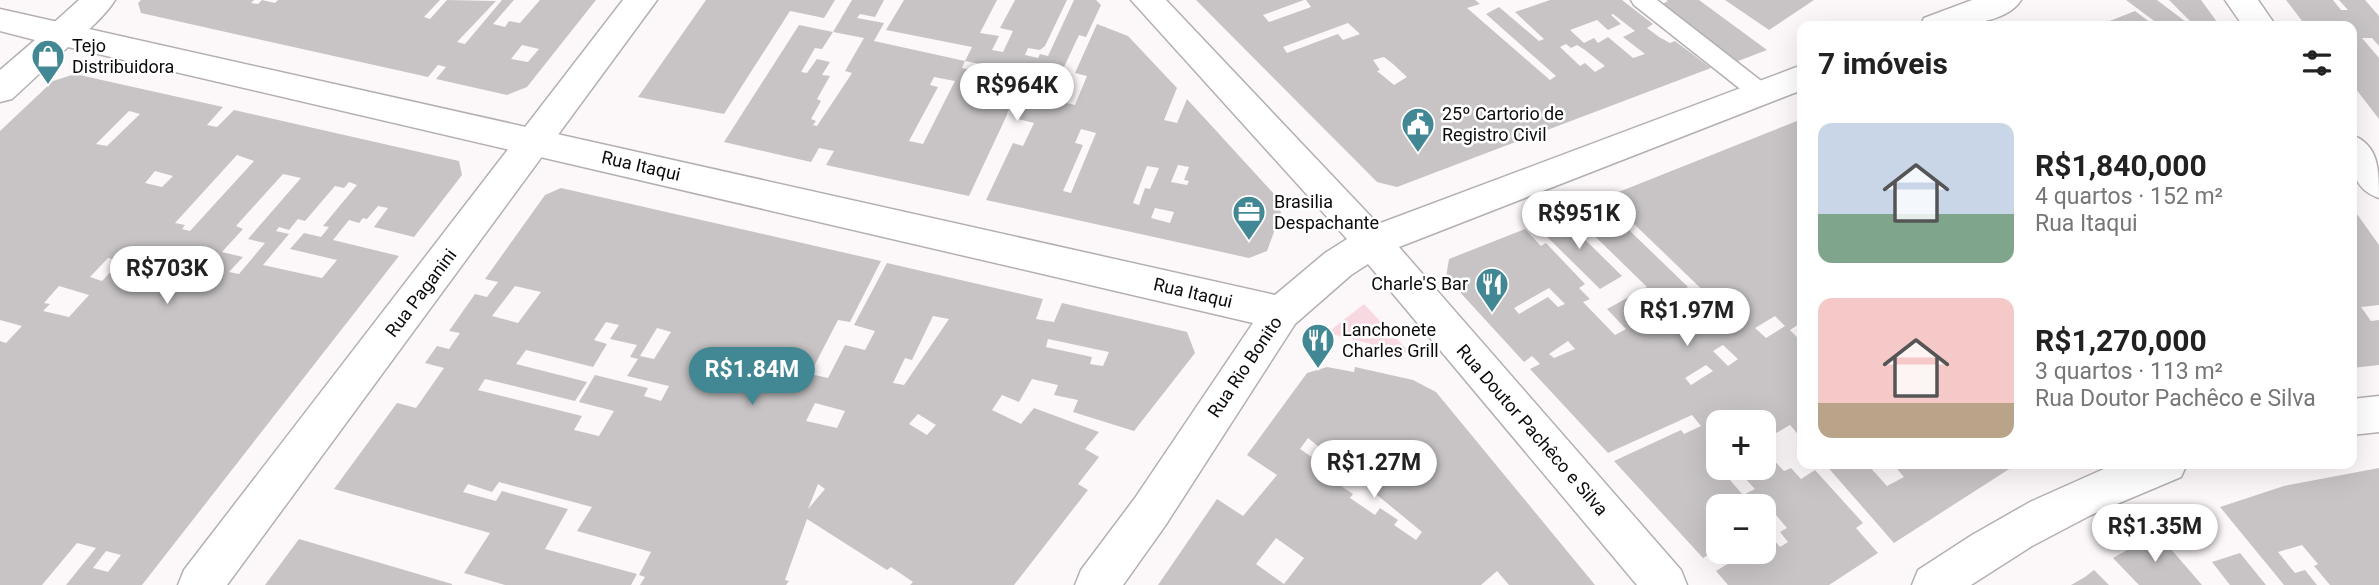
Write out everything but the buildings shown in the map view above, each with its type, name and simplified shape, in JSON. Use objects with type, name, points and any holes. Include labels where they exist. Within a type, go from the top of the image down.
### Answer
[{"type":"street","points":[[0,90],[99,0]]},
{"type":"street","name":"Rua Paganini","points":[[200,585],[641,0]]},
{"type":"street","name":"Rua Doutor Pachêco e Silva","points":[[1147,0],[1372,242],[1665,585]]},
{"type":"street","points":[[2241,0],[2256,21]]},
{"type":"street","points":[[1946,21],[1983,3]]},
{"type":"street","name":"Rua Itaqui","points":[[0,20],[1281,313]]},
{"type":"street","name":"Rua Rio Bonito","points":[[1097,585],[1150,512],[1281,313],[1338,264],[1372,242],[1797,79]]},
{"type":"street","points":[[2357,155],[2379,184]]},
{"type":"street","points":[[2357,416],[2379,414]]},
{"type":"street","points":[[1934,585],[2043,517],[2150,469]]},
{"type":"lane","points":[[1642,0],[1760,93]]},
{"type":"shaded area","points":[[1364,304],[1411,354],[1327,333]]},
{"type":"place","name":"Tejo Distribuidora","points":[[48,86]]},
{"type":"place","name":"25º Cartorio de Registro Civil","points":[[1418,154]]},
{"type":"place","name":"Brasilia Despachante","points":[[1249,242]]},
{"type":"place","name":"Charle'S Bar","points":[[1492,314]]},
{"type":"place","name":"Lanchonete Charles Grill","points":[[1318,370]]}]
